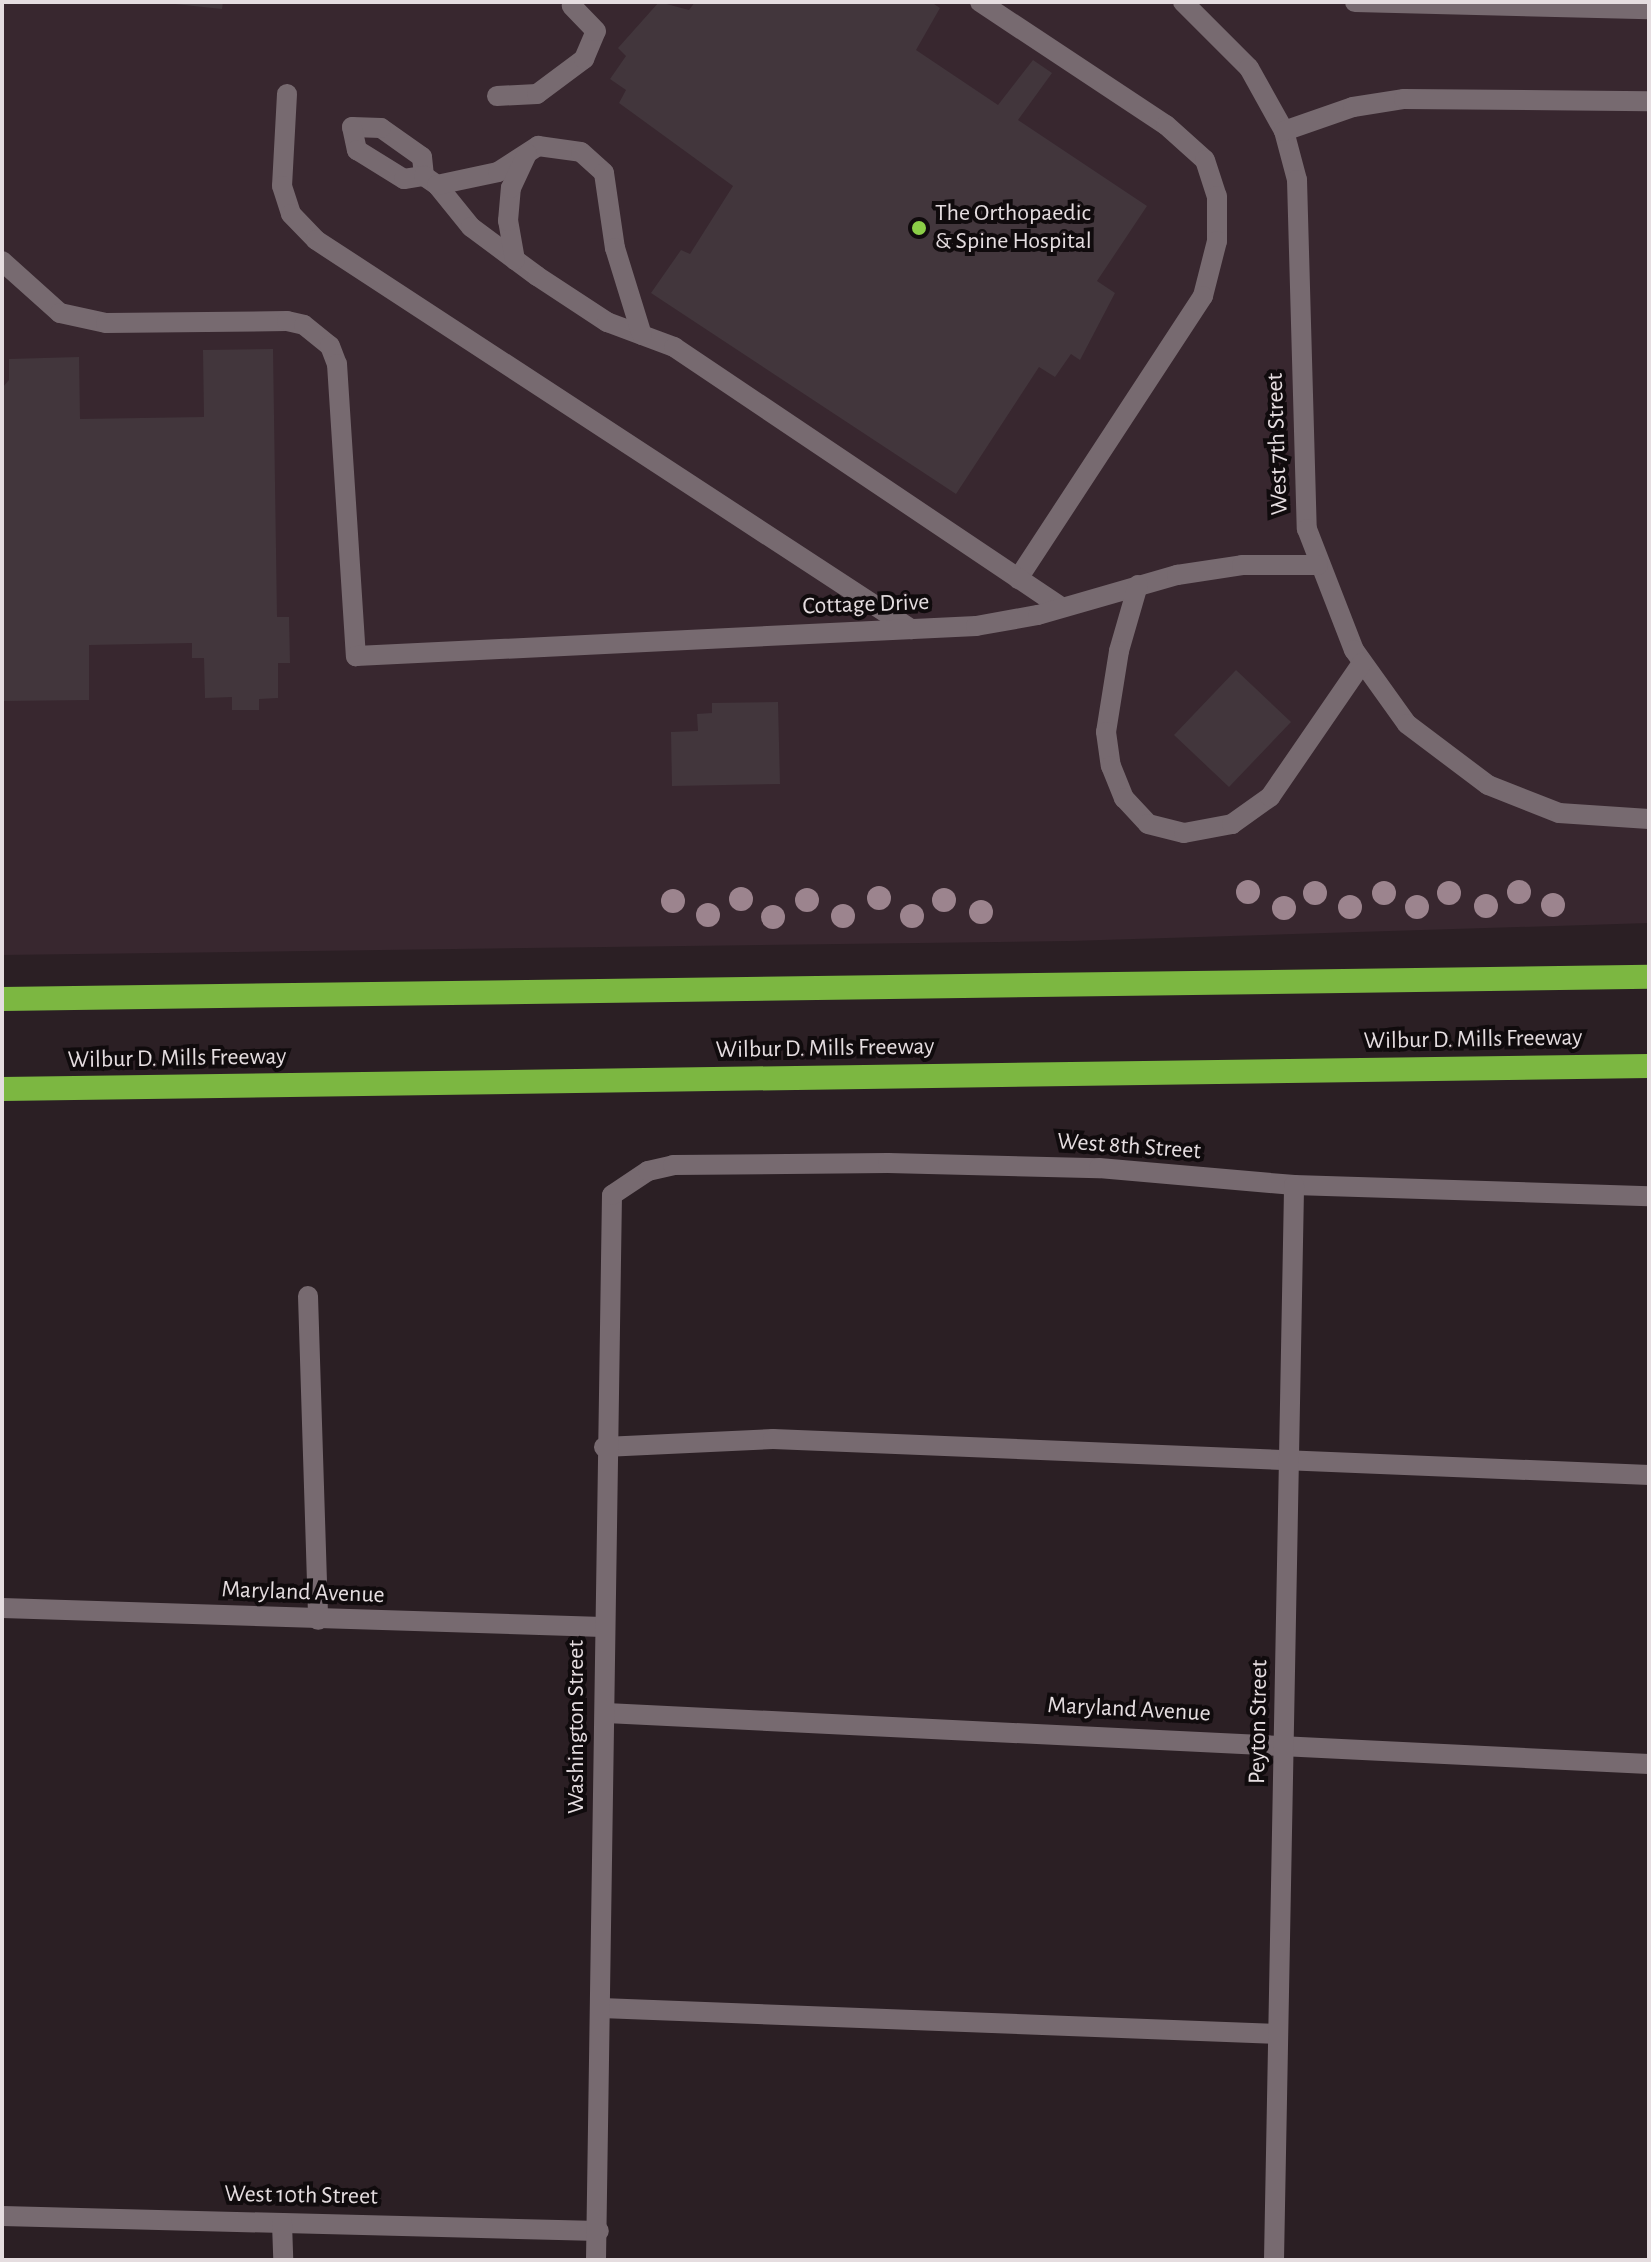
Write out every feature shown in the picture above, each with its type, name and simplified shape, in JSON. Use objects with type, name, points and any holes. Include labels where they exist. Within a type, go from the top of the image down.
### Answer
[{"type":"highway","points":[[2,999],[1649,977]]},
{"type":"highway","name":"Wilbur D. Mills Freeway","points":[[2,1089],[1649,1068]]},
{"type":"street","points":[[980,2],[1166,125],[1205,160],[1217,196],[1217,241],[1203,296],[1018,579]]},
{"type":"street","name":"West 7th Street","points":[[1183,2],[1249,68],[1284,131],[1297,180],[1302,476],[1307,529],[1318,565],[1362,663],[1407,724],[1488,785],[1553,812],[1649,819]]},
{"type":"street","points":[[1355,2],[1649,9]]},
{"type":"street","points":[[497,96],[537,94],[584,59],[596,31],[572,6]]},
{"type":"street","points":[[287,94],[282,186],[291,214],[316,240],[911,629]]},
{"type":"street","points":[[1284,131],[1353,107],[1404,99],[1649,101]]},
{"type":"street","points":[[642,335],[615,248],[604,173],[581,152],[538,146],[498,172],[430,180],[471,227],[515,260],[607,322],[674,347],[1061,607]]},
{"type":"street","points":[[515,260],[508,221],[511,188],[527,153]]},
{"type":"street","name":"Cottage Drive","points":[[2,261],[43,303],[60,313],[106,323],[287,321],[318,334],[337,364],[356,656],[410,655],[420,649],[976,626],[1061,607],[1138,585],[1242,565],[1318,565]]},
{"type":"street","points":[[1138,585],[1119,651],[1106,732],[1111,766],[1124,798],[1148,824],[1184,833],[1232,824],[1270,797],[1362,663]]},
{"type":"street","name":"West 8th Street","points":[[612,1195],[648,1171],[673,1165],[1099,1168],[1294,1185],[1649,1196]]},
{"type":"street","name":"Peyton Street","points":[[1274,2260],[1294,1185]]},
{"type":"street","name":"Washington Street","points":[[596,2260],[599,2231],[606,1713],[604,1447],[612,1195]]},
{"type":"street","points":[[308,1296],[318,1620]]},
{"type":"street","points":[[604,1447],[773,1439],[1649,1475]]},
{"type":"street","name":"Maryland Avenue","points":[[2,1608],[603,1627]]},
{"type":"street","name":"Maryland Avenue","points":[[606,1713],[1285,1743],[1649,1764]]},
{"type":"street","points":[[601,2008],[1278,2034]]},
{"type":"street","name":"West 10th Street","points":[[2,2216],[599,2231]]},
{"type":"street","points":[[282,2223],[283,2260]]},
{"type":"shaded area","points":[[2,2],[1649,2],[1649,923],[1070,941],[2,955]]},
{"type":"building","points":[[156,2],[223,2],[222,9]]},
{"type":"building","name":"The Orthopaedic & Spine Hospital","points":[[659,2],[689,10],[695,2],[931,2],[940,8],[916,50],[998,105],[1033,60],[1052,73],[1018,120],[1147,206],[1097,281],[1115,293],[1080,360],[1071,354],[1055,377],[1039,367],[956,494],[651,293],[681,250],[690,254],[733,186],[619,103],[626,90],[610,79],[626,56],[618,48]]},
{"type":"building","points":[[273,349],[277,617],[289,617],[290,663],[278,663],[278,698],[259,699],[259,710],[232,710],[232,697],[205,698],[204,658],[192,658],[192,643],[89,645],[89,700],[2,701],[2,388],[9,380],[9,359],[79,357],[80,419],[204,417],[203,350]]},
{"type":"building","points":[[1236,670],[1291,722],[1229,787],[1174,735]]},
{"type":"building","points":[[778,702],[780,784],[672,786],[671,732],[698,731],[697,714],[712,713],[712,703]]},
{"type":"place","name":"The Orthopaedic & Spine Hospital","points":[[919,228]]}]
